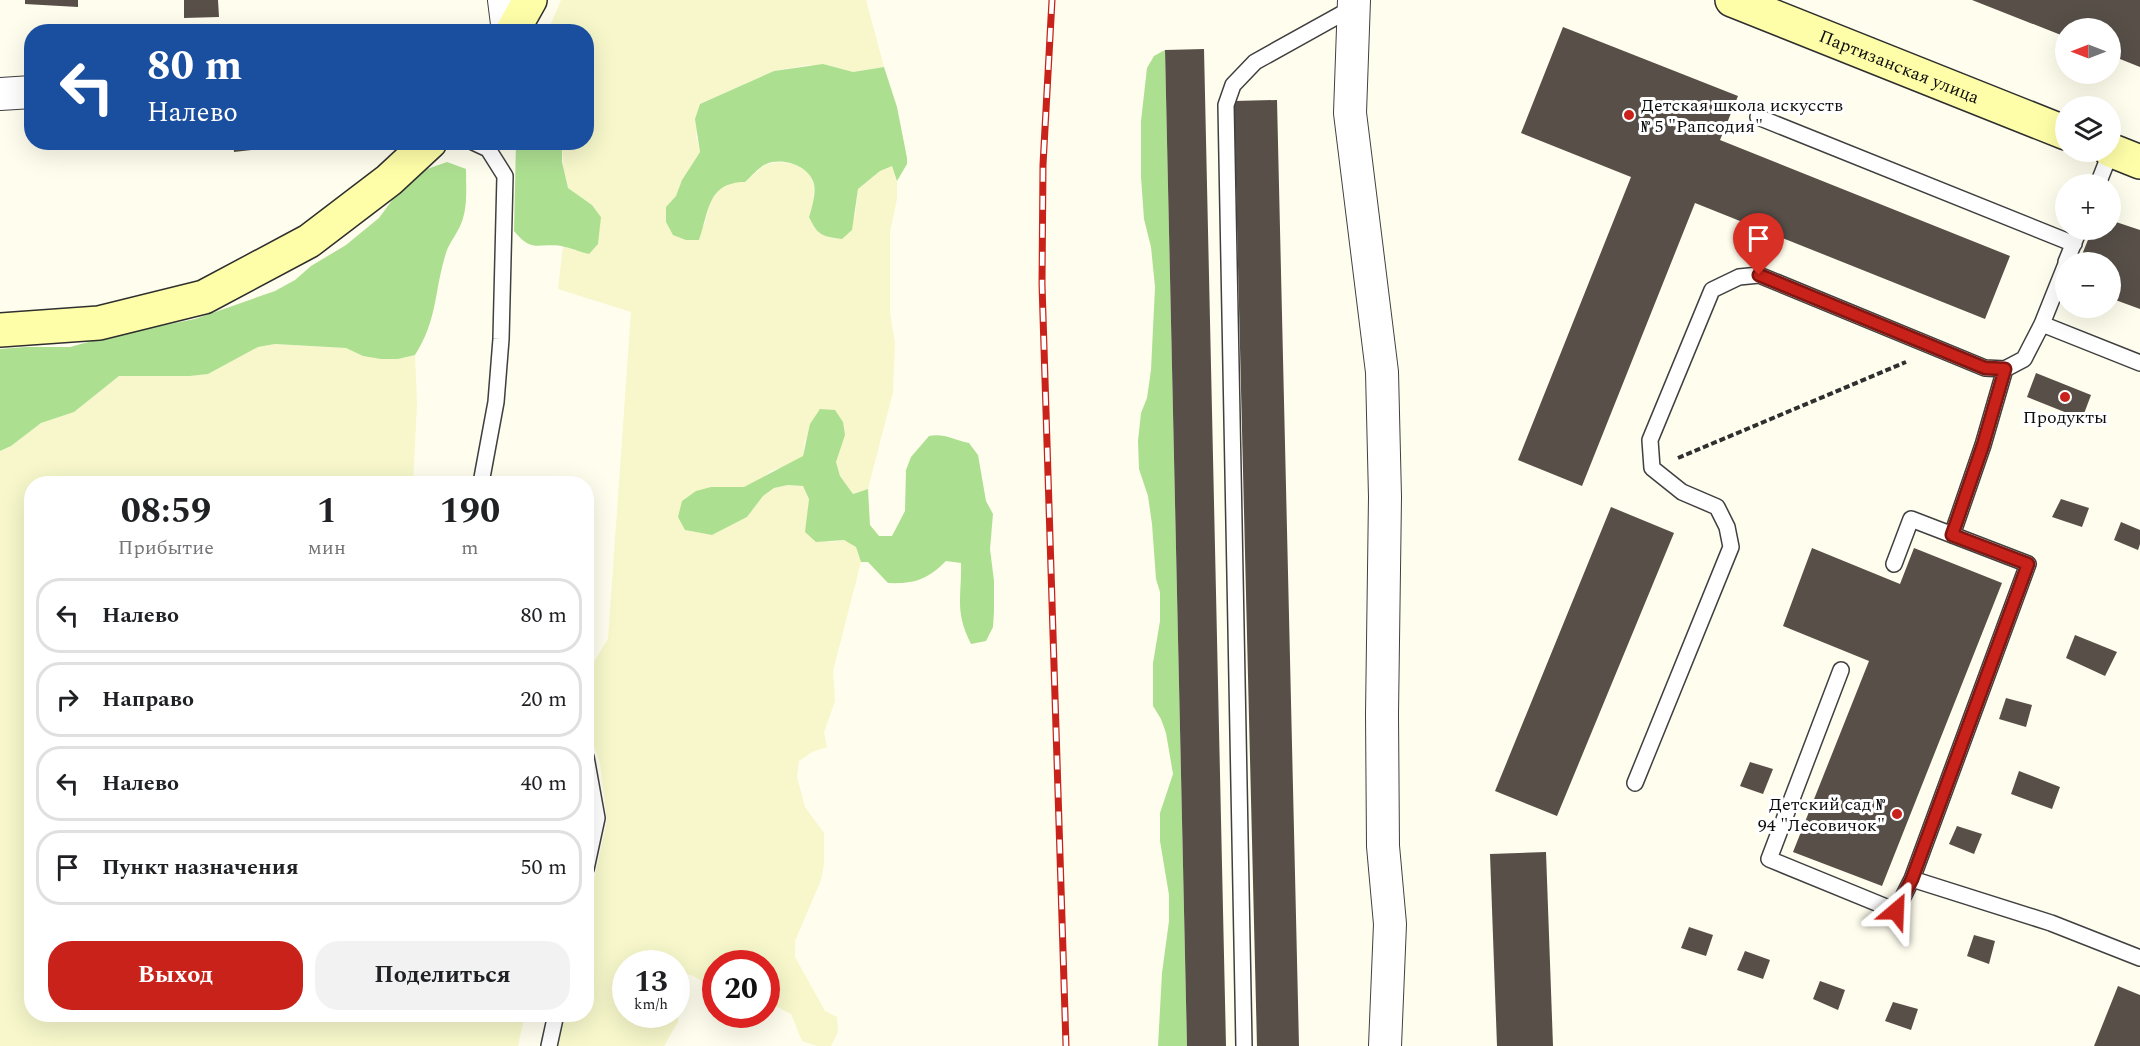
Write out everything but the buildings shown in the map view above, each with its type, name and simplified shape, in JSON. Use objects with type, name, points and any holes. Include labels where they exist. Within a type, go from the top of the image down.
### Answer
[{"type":"street","points":[[504,0],[508,24]]},
{"type":"street","points":[[515,24],[530,0]]},
{"type":"street","name":"Партизанская улица","points":[[1732,0],[2055,129]]},
{"type":"street","points":[[1354,4],[1350,113],[1382,372],[1385,486],[1382,822],[1390,924],[1385,1046]]},
{"type":"street","points":[[0,94],[24,92]]},
{"type":"street","points":[[0,330],[99,323],[204,297],[309,241],[389,180],[421,150]]},
{"type":"street","points":[[2121,155],[2140,162]]},
{"type":"lane","points":[[1244,1046],[1226,105],[1233,86],[1255,62],[1354,4]]},
{"type":"lane","points":[[1758,117],[2055,228]]},
{"type":"lane","points":[[482,476],[496,402],[504,253],[505,176],[489,150]]},
{"type":"lane","points":[[1635,783],[1731,548],[1727,527],[1717,507],[1682,492],[1652,468],[1650,440],[1712,290],[1739,278],[1759,275],[1985,368],[2005,369],[2024,359],[2042,324],[2055,291]]},
{"type":"lane","points":[[2042,324],[2140,363]]},
{"type":"lane","points":[[1952,535],[1983,445],[2005,369]]},
{"type":"lane","points":[[1841,670],[1769,859],[1896,911],[1912,879],[2028,564],[1911,519],[1894,564]]},
{"type":"lane","points":[[594,801],[597,818],[594,832]]},
{"type":"lane","points":[[1912,879],[2051,923],[2140,958]]},
{"type":"lane","points":[[549,1046],[554,1022]]},
{"type":"path","points":[[1652,468],[1938,349]]},
{"type":"green space","points":[[561,0],[866,0],[884,67],[853,72],[808,65],[774,71],[700,104],[696,136],[700,152],[682,180],[677,196],[704,226],[711,200],[720,189],[732,182],[745,182],[766,164],[781,162],[794,164],[808,172],[814,185],[809,217],[855,217],[858,189],[880,171],[892,166],[897,181],[897,199],[890,232],[890,313],[895,343],[893,392],[868,489],[853,494],[840,476],[836,462],[805,439],[803,456],[771,471],[758,481],[744,487],[711,487],[685,530],[712,535],[747,517],[763,496],[774,488],[788,485],[803,486],[809,499],[806,532],[830,542],[845,540],[856,547],[861,562],[833,671],[835,701],[824,732],[827,747],[812,752],[799,761],[797,777],[805,807],[824,833],[824,864],[821,880],[795,941],[795,957],[825,1011],[837,1017],[838,1032],[831,1046],[817,1046],[802,1041],[791,1014],[780,1008],[780,950],[702,950],[702,981],[690,975],[690,950],[612,950],[612,1028],[674,1028],[664,1046],[556,1046],[561,1022],[594,1022],[594,879],[607,821],[600,763],[594,747],[594,662],[608,639],[631,312],[558,289],[563,246],[576,251],[601,217],[592,205],[568,188],[564,175],[562,150],[594,150],[594,24],[551,24]]},
{"type":"green space","points":[[1165,50],[1187,1046],[1158,1046],[1162,973],[1169,921],[1169,895],[1160,841],[1160,813],[1173,774],[1166,733],[1153,706],[1153,663],[1160,621],[1160,592],[1156,579],[1148,496],[1139,469],[1138,441],[1141,413],[1147,398],[1151,370],[1155,287],[1151,247],[1144,219],[1141,121],[1147,68],[1154,56]]},
{"type":"green space","points":[[823,64],[853,72],[884,67],[897,107],[907,158],[907,164],[897,181],[892,166],[880,171],[858,189],[852,230],[842,239],[835,238],[818,232],[809,217],[814,184],[807,172],[795,165],[773,162],[763,165],[745,182],[733,183],[716,193],[699,240],[686,240],[673,235],[666,222],[666,207],[676,196],[682,180],[700,152],[695,119],[700,104],[774,71]]},
{"type":"green space","points":[[516,150],[562,150],[562,162],[568,188],[592,205],[601,217],[598,244],[589,254],[561,246],[535,246],[520,238],[514,231]]},
{"type":"green space","points":[[447,162],[466,169],[465,211],[446,253],[432,317],[415,355],[398,359],[381,359],[363,356],[346,348],[275,344],[258,347],[208,374],[119,376],[74,412],[41,423],[11,446],[0,451],[0,349],[70,347],[110,336],[195,319],[275,291],[346,245],[379,218],[393,199],[427,169]]},
{"type":"green space","points":[[275,344],[346,348],[363,356],[398,359],[415,355],[417,404],[413,476],[24,476],[24,1022],[523,1022],[518,1046],[0,1046],[0,451],[11,446],[41,423],[74,412],[119,376],[208,374],[258,347]]},
{"type":"green space","points":[[820,409],[835,410],[843,422],[845,435],[836,462],[840,476],[853,494],[868,489],[870,525],[879,536],[892,536],[905,511],[906,470],[911,457],[929,436],[944,436],[969,443],[978,455],[986,501],[993,514],[990,549],[994,581],[994,612],[993,627],[986,641],[971,644],[962,622],[961,563],[946,561],[933,573],[920,580],[888,583],[868,562],[861,562],[856,547],[844,540],[816,542],[805,532],[809,499],[803,486],[788,485],[774,488],[763,496],[747,517],[712,535],[685,530],[678,517],[682,501],[696,491],[711,487],[744,487],[803,456],[810,424]]},
{"type":"railway","points":[[1052,0],[1043,165],[1042,284],[1066,1046]]},
{"type":"place","name":"Детская школа искусств № 5 \"Рапсодия\"","points":[[1629,115]]},
{"type":"place","name":"Продукты","points":[[2065,397]]},
{"type":"place","name":"Детский сад № 94 \"Лесовичок\"","points":[[1897,814]]},
{"type":"route","points":[[1759,275],[1985,368],[2005,369],[1983,445],[1952,535],[2028,564],[1912,879],[1896,911]]}]
